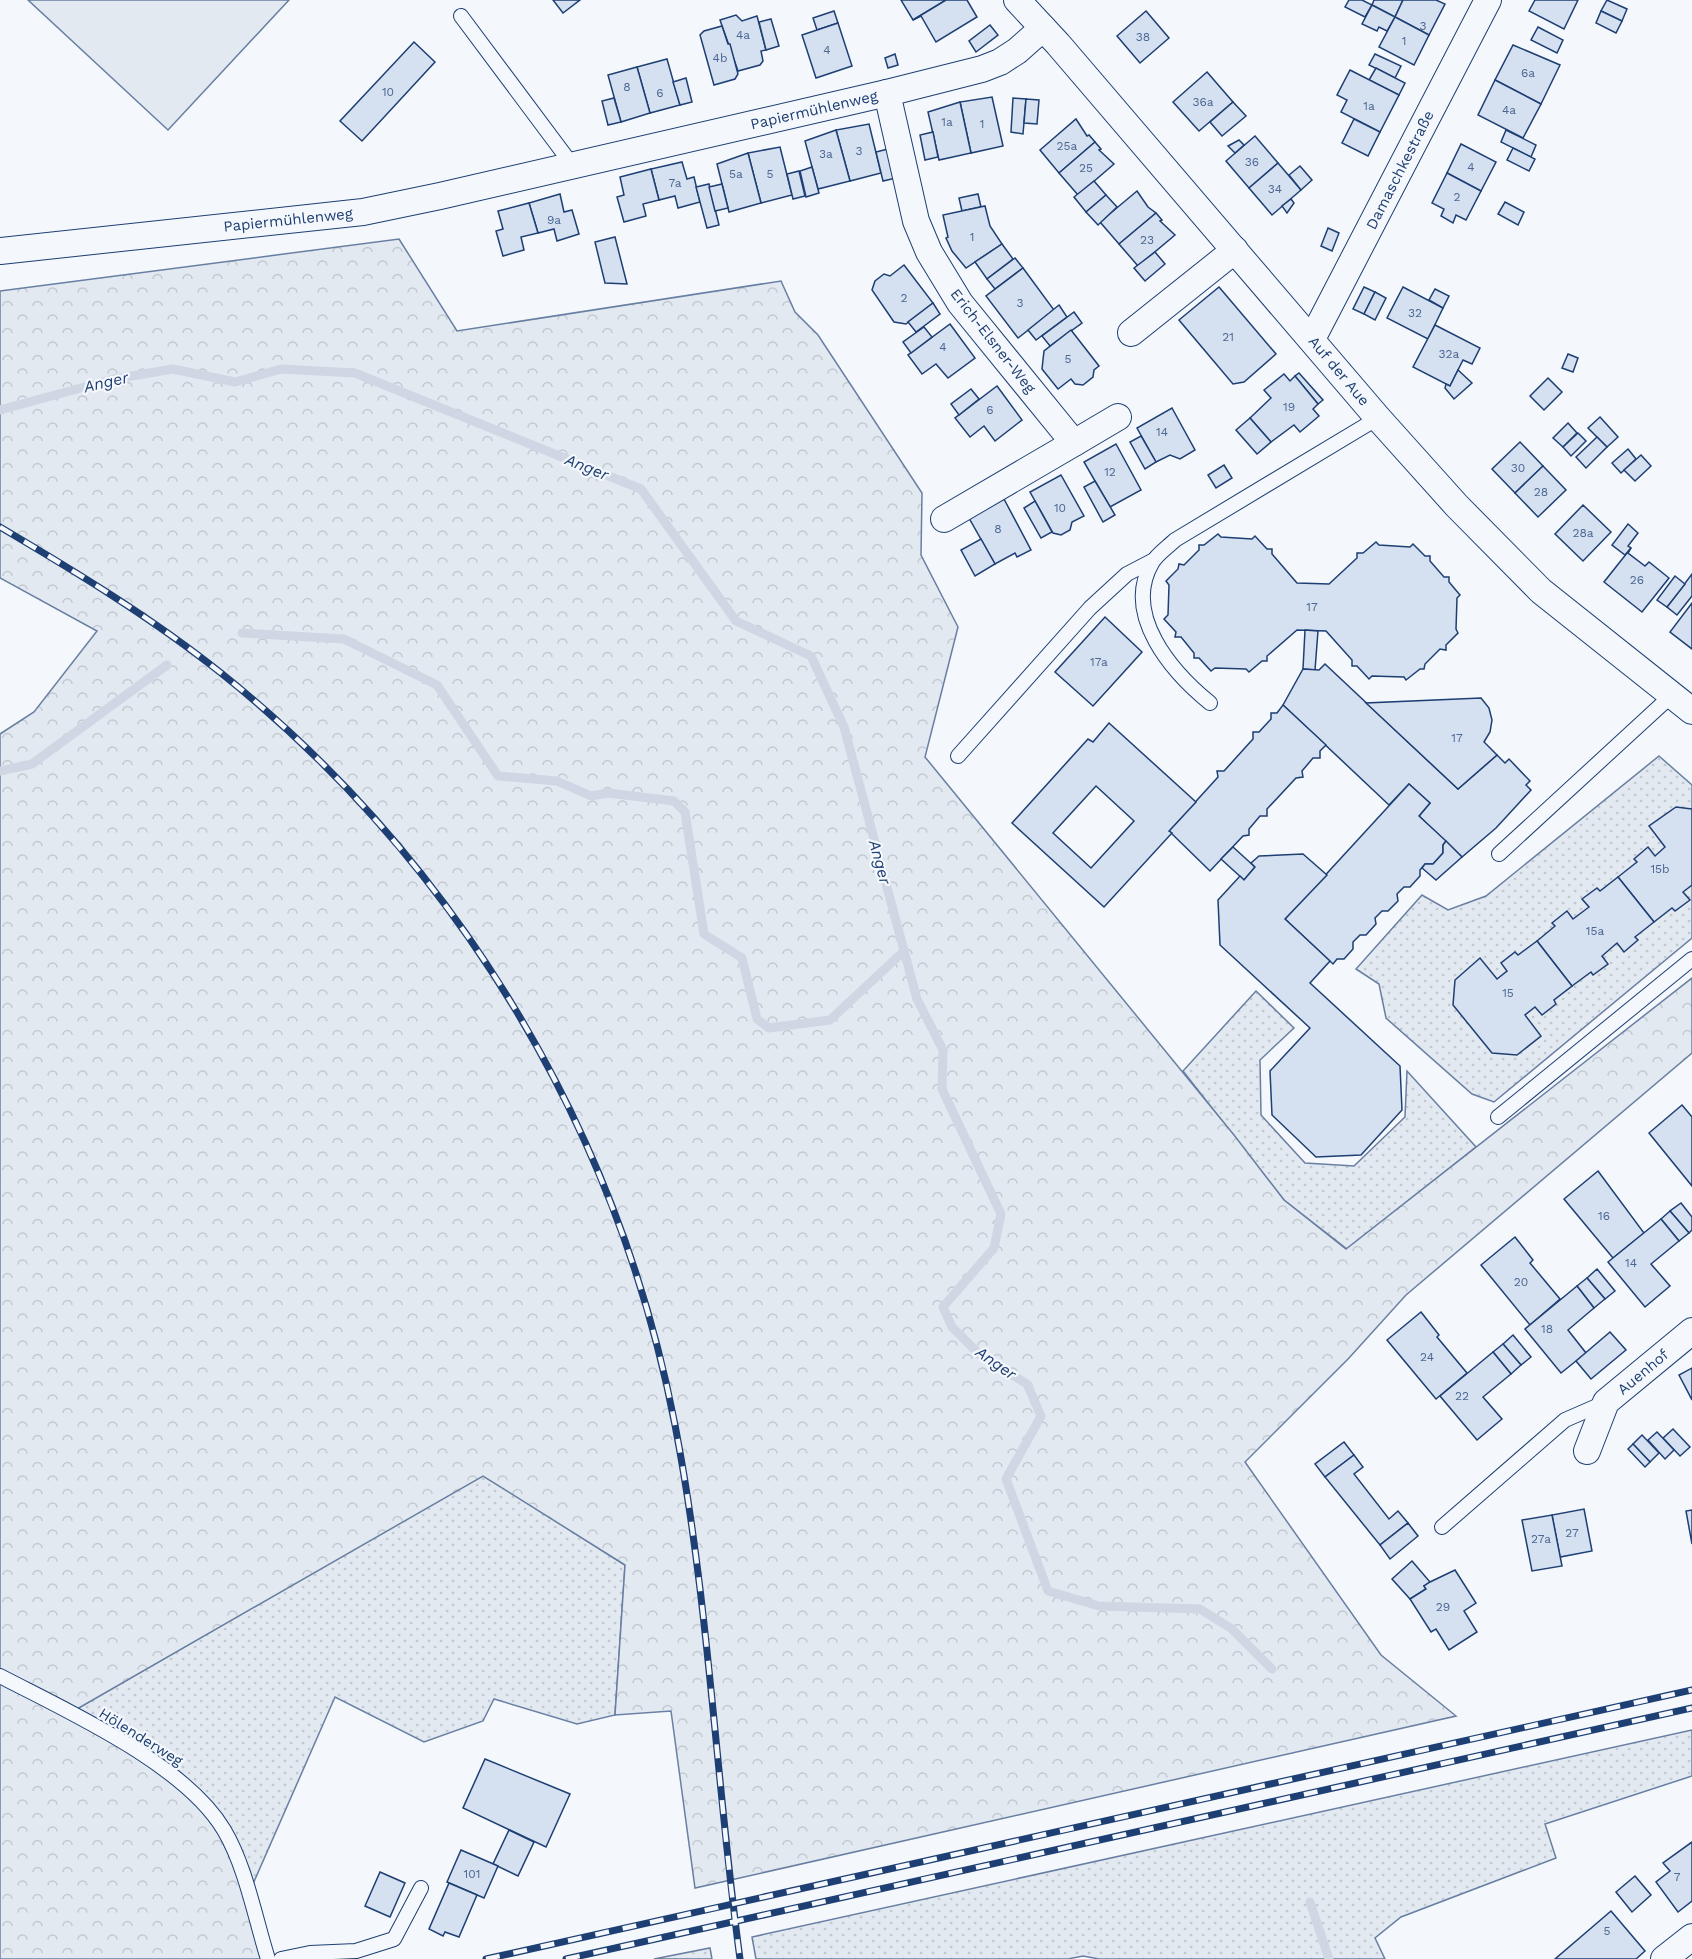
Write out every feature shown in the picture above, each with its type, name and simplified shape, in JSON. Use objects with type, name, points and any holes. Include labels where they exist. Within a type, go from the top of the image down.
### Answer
[{"type":"street","name":"Auf der Aue","points":[[1017,0],[1378,418],[1457,506],[1541,591],[1692,711]]},
{"type":"street","name":"Damaschkestraße","points":[[1312,339],[1488,0]]},
{"type":"street","name":"Papiermühlenweg","points":[[0,251],[363,212],[887,93],[1000,62],[1043,28]]},
{"type":"street","name":"Erich-Elsner-Weg","points":[[887,93],[916,221],[924,244],[960,303],[1074,443]]},
{"type":"street","points":[[1131,333],[1234,250]]},
{"type":"street","points":[[944,519],[1118,417]]},
{"type":"street","name":"Auenhof","points":[[1587,1451],[1606,1402],[1692,1331]]},
{"type":"street","points":[[1664,1959],[1692,1937]]},
{"type":"lane","points":[[461,16],[573,165]]},
{"type":"lane","points":[[958,756],[1090,608],[1127,574],[1152,561],[1175,540],[1378,418]]},
{"type":"lane","points":[[1152,561],[1143,587],[1145,618],[1160,648],[1180,674],[1210,703]]},
{"type":"lane","points":[[1499,854],[1672,695]]},
{"type":"lane","points":[[1498,1117],[1692,959]]},
{"type":"lane","points":[[1442,1527],[1565,1420],[1606,1402]]},
{"type":"lane","name":"Hölenderweg","points":[[0,1676],[70,1713],[164,1768],[196,1795],[224,1830],[247,1886],[268,1959]]},
{"type":"lane","points":[[280,1959],[310,1953],[356,1951],[394,1939],[421,1888]]},
{"type":"green space","points":[[28,0],[289,0],[168,130]]},
{"type":"green space","points":[[399,239],[457,331],[781,281],[795,312],[818,335],[922,493],[921,555],[958,627],[925,757],[1234,1135],[1284,1200],[1346,1249],[1692,978],[1692,1053],[1406,1295],[1349,1358],[1245,1462],[1381,1655],[1456,1716],[695,1888],[671,1711],[615,1715],[625,1565],[483,1476],[75,1710],[171,1779],[204,1812],[218,1830],[239,1875],[263,1959],[0,1959],[0,734],[34,712],[97,631],[0,578],[0,291]]},
{"type":"green space","points":[[1659,756],[1692,785],[1692,938],[1494,1102],[1472,1094],[1386,1018],[1379,984],[1356,969],[1422,895],[1448,910],[1486,896]]},
{"type":"green space","points":[[1256,991],[1294,1028],[1260,1060],[1261,1115],[1305,1163],[1354,1166],[1405,1117],[1407,1071],[1476,1147],[1347,1249],[1284,1200],[1183,1071]]},
{"type":"green space","points":[[483,1475],[625,1565],[615,1715],[577,1724],[494,1699],[483,1721],[424,1742],[335,1697],[253,1884],[226,1828],[75,1710]]},
{"type":"green space","points":[[1692,1730],[1692,1776],[1545,1824],[1556,1858],[1401,1917],[1375,1938],[1385,1959],[1099,1959],[1083,1956],[1068,1959],[756,1959],[752,1937]]},
{"type":"green space","points":[[710,1948],[712,1959],[654,1959]]},
{"type":"building","points":[[553,0],[580,0],[563,13]]},
{"type":"building","points":[[901,0],[946,0],[913,20]]},
{"type":"building","points":[[946,0],[967,0],[977,17],[936,42],[921,16],[913,20]]},
{"type":"building","points":[[1349,0],[1362,0],[1372,5],[1365,17],[1345,7]]},
{"type":"building","points":[[1374,0],[1403,0],[1395,17],[1372,5]]},
{"type":"building","points":[[1403,0],[1436,0],[1445,4],[1429,35],[1395,17]]},
{"type":"building","points":[[1535,0],[1578,0],[1564,29],[1529,11]]},
{"type":"building","points":[[1607,0],[1627,9],[1622,21],[1601,11]]},
{"type":"building","points":[[1372,5],[1395,17],[1387,31],[1379,27],[1377,31],[1362,24]]},
{"type":"building","points":[[834,11],[838,23],[817,30],[813,18]]},
{"type":"building","points":[[1146,11],[1169,38],[1140,63],[1117,36]]},
{"type":"building","points":[[1601,11],[1622,21],[1616,33],[1596,23]]},
{"type":"building","points":[[736,15],[742,21],[757,16],[766,50],[761,51],[763,61],[760,65],[738,71],[720,20]]},
{"type":"building","points":[[1395,17],[1429,35],[1414,65],[1379,47]]},
{"type":"building","points":[[771,19],[779,46],[766,50],[759,22]]},
{"type":"building","points":[[838,23],[852,66],[816,78],[802,35]]},
{"type":"building","points":[[990,25],[998,35],[976,52],[969,41]]},
{"type":"building","points":[[722,26],[728,44],[730,44],[738,74],[735,79],[714,85],[700,35],[704,31]]},
{"type":"building","points":[[1538,27],[1563,40],[1557,53],[1531,40]]},
{"type":"building","points":[[414,42],[435,62],[362,141],[340,121]]},
{"type":"building","points":[[1513,45],[1560,65],[1541,104],[1495,80]]},
{"type":"building","points":[[895,54],[898,65],[888,68],[885,58]]},
{"type":"building","points":[[1375,54],[1401,66],[1395,78],[1369,65]]},
{"type":"building","points":[[667,59],[680,105],[650,113],[637,67]]},
{"type":"building","points":[[637,67],[650,113],[621,122],[608,75]]},
{"type":"building","points":[[1376,68],[1405,83],[1399,95],[1369,80]]},
{"type":"building","points":[[1350,70],[1399,95],[1380,132],[1341,112],[1347,100],[1337,95]]},
{"type":"building","points":[[1207,72],[1233,102],[1199,131],[1173,102]]},
{"type":"building","points":[[686,78],[692,102],[680,105],[673,82]]},
{"type":"building","points":[[1495,80],[1541,104],[1523,138],[1478,115]]},
{"type":"building","points":[[992,97],[1003,146],[971,153],[960,102]]},
{"type":"building","points":[[614,98],[621,122],[608,125],[602,101]]},
{"type":"building","points":[[1013,98],[1026,99],[1023,134],[1011,132]]},
{"type":"building","points":[[1026,99],[1039,100],[1037,124],[1024,123]]},
{"type":"building","points":[[960,102],[971,153],[939,160],[928,112]]},
{"type":"building","points":[[1233,102],[1246,116],[1222,136],[1210,122]]},
{"type":"building","points":[[1076,119],[1087,136],[1089,135],[1095,142],[1059,173],[1040,150]]},
{"type":"building","points":[[1354,119],[1380,132],[1368,156],[1342,143]]},
{"type":"building","points":[[869,124],[881,173],[850,181],[836,130]]},
{"type":"building","points":[[836,130],[850,181],[818,189],[805,141]]},
{"type":"building","points":[[1506,130],[1536,145],[1531,157],[1501,142]]},
{"type":"building","points":[[933,132],[938,157],[925,160],[920,135]]},
{"type":"building","points":[[1255,136],[1278,163],[1249,188],[1226,161]]},
{"type":"building","points":[[1239,140],[1244,145],[1235,153],[1228,146]]},
{"type":"building","points":[[1095,142],[1101,149],[1099,150],[1114,164],[1078,195],[1059,173]]},
{"type":"building","points":[[1461,144],[1496,162],[1481,191],[1447,173]]},
{"type":"building","points":[[780,147],[792,195],[761,203],[748,153]]},
{"type":"building","points":[[1513,148],[1535,159],[1529,171],[1507,160]]},
{"type":"building","points":[[888,149],[896,178],[883,181],[876,152]]},
{"type":"building","points":[[748,153],[761,203],[729,212],[717,164]]},
{"type":"building","points":[[682,162],[687,179],[694,177],[700,202],[678,208],[675,196],[659,200],[651,169]]},
{"type":"building","points":[[1278,163],[1301,190],[1272,215],[1249,188]]},
{"type":"building","points":[[1300,166],[1312,180],[1301,190],[1289,175]]},
{"type":"building","points":[[812,167],[819,193],[806,197],[800,171]]},
{"type":"building","points":[[651,169],[659,200],[643,204],[646,216],[624,222],[617,197],[624,195],[620,177]]},
{"type":"building","points":[[799,171],[805,196],[793,199],[787,174]]},
{"type":"building","points":[[1447,173],[1481,191],[1466,220],[1456,215],[1453,223],[1441,216],[1444,209],[1432,203]]},
{"type":"building","points":[[1094,181],[1106,195],[1086,212],[1074,197]]},
{"type":"building","points":[[709,184],[719,225],[707,228],[696,187]]},
{"type":"building","points":[[722,184],[728,208],[715,211],[709,187]]},
{"type":"building","points":[[1137,191],[1148,207],[1156,213],[1119,244],[1100,222]]},
{"type":"building","points":[[560,194],[564,212],[572,210],[579,234],[557,241],[554,229],[538,233],[529,203]]},
{"type":"building","points":[[978,194],[981,207],[962,211],[959,198]]},
{"type":"building","points":[[1106,195],[1117,207],[1098,225],[1086,212]]},
{"type":"building","points":[[1291,199],[1294,203],[1287,213],[1282,206]]},
{"type":"building","points":[[1505,202],[1524,212],[1518,225],[1498,214]]},
{"type":"building","points":[[529,203],[538,233],[521,237],[524,250],[503,256],[496,231],[503,229],[498,211]]},
{"type":"building","points":[[985,206],[990,226],[1002,244],[966,268],[952,251],[946,238],[948,237],[943,215]]},
{"type":"building","points":[[1156,213],[1162,220],[1160,221],[1175,235],[1138,266],[1119,244]]},
{"type":"building","points":[[1328,228],[1339,233],[1332,251],[1321,246]]},
{"type":"building","points":[[615,237],[627,284],[605,283],[595,242]]},
{"type":"building","points":[[1002,244],[1013,259],[987,279],[975,262]]},
{"type":"building","points":[[1155,252],[1165,264],[1145,281],[1134,268]]},
{"type":"building","points":[[1015,258],[1023,268],[995,289],[987,279]]},
{"type":"building","points":[[904,265],[933,303],[906,324],[894,322],[872,290],[875,281],[884,274],[890,276]]},
{"type":"building","points":[[1023,268],[1054,310],[1018,338],[986,296]]},
{"type":"building","points":[[1219,287],[1276,354],[1244,382],[1233,384],[1179,320]]},
{"type":"building","points":[[1364,287],[1375,292],[1364,314],[1353,309]]},
{"type":"building","points":[[1403,287],[1443,308],[1428,339],[1387,318]]},
{"type":"building","points":[[1435,289],[1449,296],[1443,308],[1429,300]]},
{"type":"building","points":[[1375,292],[1386,298],[1375,320],[1364,314]]},
{"type":"building","points":[[933,303],[940,314],[916,332],[908,322]]},
{"type":"building","points":[[1059,305],[1067,317],[1036,340],[1028,330]]},
{"type":"building","points":[[1074,312],[1082,323],[1050,346],[1042,336]]},
{"type":"building","points":[[950,324],[975,358],[948,378],[936,364],[922,374],[908,355]]},
{"type":"building","points":[[1435,325],[1480,348],[1472,364],[1463,360],[1450,386],[1413,367]]},
{"type":"building","points":[[924,327],[932,337],[911,353],[903,342]]},
{"type":"building","points":[[1071,330],[1099,366],[1094,370],[1093,377],[1083,385],[1075,384],[1071,379],[1058,389],[1042,369],[1044,351]]},
{"type":"building","points":[[1568,354],[1578,358],[1573,372],[1562,368]]},
{"type":"building","points":[[1458,370],[1472,383],[1454,399],[1445,388],[1446,384],[1450,386]]},
{"type":"building","points":[[1299,373],[1323,400],[1318,404],[1295,376]]},
{"type":"building","points":[[1284,374],[1290,381],[1295,376],[1318,404],[1313,409],[1319,416],[1300,432],[1294,425],[1271,442],[1250,418],[1271,398],[1264,390]]},
{"type":"building","points":[[1548,378],[1562,392],[1544,410],[1530,396]]},
{"type":"building","points":[[997,386],[1022,420],[995,441],[984,426],[970,437],[955,418]]},
{"type":"building","points":[[971,389],[979,399],[959,415],[951,404]]},
{"type":"building","points":[[1172,408],[1195,450],[1180,459],[1170,455],[1156,462],[1137,428]]},
{"type":"building","points":[[1600,417],[1618,437],[1607,447],[1588,428]]},
{"type":"building","points":[[1250,418],[1271,442],[1257,454],[1236,430]]},
{"type":"building","points":[[1568,423],[1577,433],[1563,447],[1553,438]]},
{"type":"building","points":[[1578,433],[1586,441],[1571,456],[1563,447]]},
{"type":"building","points":[[1141,436],[1156,462],[1145,469],[1130,442]]},
{"type":"building","points":[[1597,437],[1607,447],[1586,468],[1576,457]]},
{"type":"building","points":[[1520,442],[1543,466],[1515,493],[1492,469]]},
{"type":"building","points":[[1116,444],[1141,490],[1110,507],[1084,462]]},
{"type":"building","points":[[1628,449],[1636,459],[1621,473],[1612,463]]},
{"type":"building","points":[[1641,455],[1651,466],[1635,481],[1624,470]]},
{"type":"building","points":[[1224,465],[1232,478],[1216,488],[1208,475]]},
{"type":"building","points":[[1543,466],[1566,490],[1538,517],[1515,493]]},
{"type":"building","points":[[1061,475],[1084,516],[1072,522],[1070,530],[1061,535],[1053,533],[1030,492]]},
{"type":"building","points":[[1095,481],[1115,515],[1103,522],[1084,487]]},
{"type":"building","points":[[1004,499],[1031,550],[1017,557],[1015,553],[995,564],[969,518]]},
{"type":"building","points":[[1035,501],[1052,532],[1041,538],[1024,508]]},
{"type":"building","points":[[1583,505],[1611,532],[1583,561],[1555,534]]},
{"type":"building","points":[[1628,524],[1638,533],[1628,546],[1631,548],[1625,555],[1612,545]]},
{"type":"building","points":[[1218,534],[1221,537],[1252,539],[1255,536],[1267,549],[1272,549],[1272,554],[1297,583],[1329,584],[1357,558],[1357,553],[1363,553],[1376,542],[1379,545],[1410,547],[1413,544],[1425,556],[1430,556],[1430,561],[1444,577],[1449,577],[1449,582],[1460,595],[1457,598],[1456,629],[1458,633],[1446,645],[1446,650],[1440,649],[1425,664],[1424,669],[1420,669],[1406,680],[1404,677],[1372,676],[1369,679],[1357,666],[1352,666],[1352,660],[1326,631],[1297,630],[1267,656],[1267,661],[1262,661],[1249,672],[1246,669],[1215,668],[1211,671],[1199,658],[1194,658],[1194,653],[1181,637],[1175,637],[1176,632],[1164,619],[1168,615],[1169,585],[1166,581],[1178,569],[1179,564],[1184,565],[1199,550],[1199,545],[1204,545]]},
{"type":"building","points":[[981,539],[995,564],[975,576],[961,550]]},
{"type":"building","points":[[1631,548],[1628,553],[1645,566],[1649,562],[1669,578],[1642,612],[1604,582]]},
{"type":"building","points":[[1692,574],[1692,596],[1677,615],[1667,607]]},
{"type":"building","points":[[1675,576],[1685,584],[1667,607],[1657,600]]},
{"type":"building","points":[[1692,603],[1692,649],[1670,632]]},
{"type":"building","points":[[1105,617],[1142,652],[1093,706],[1055,672]]},
{"type":"building","points":[[1305,630],[1318,631],[1315,670],[1303,669]]},
{"type":"building","points":[[1325,664],[1458,789],[1497,755],[1505,763],[1509,759],[1530,781],[1526,785],[1531,790],[1496,828],[1462,857],[1419,816],[1430,803],[1409,784],[1389,805],[1283,705],[1303,669],[1319,670]]},
{"type":"building","points":[[1481,698],[1489,708],[1492,720],[1490,732],[1484,742],[1497,755],[1458,789],[1366,703]]},
{"type":"building","points":[[1283,705],[1326,745],[1320,751],[1320,758],[1313,758],[1302,771],[1303,777],[1296,778],[1267,809],[1267,816],[1260,816],[1249,829],[1249,835],[1243,836],[1210,871],[1169,831],[1218,777],[1217,771],[1224,771],[1253,739],[1253,732],[1259,732],[1271,719],[1271,713],[1277,713]]},
{"type":"building","points":[[1109,723],[1196,802],[1169,831],[1172,833],[1104,907],[1012,823],[1088,739],[1093,742]],"holes":[[[1096,786],[1134,821],[1091,868],[1053,833]]]},
{"type":"building","points":[[1409,784],[1430,803],[1419,816],[1446,841],[1443,845],[1443,853],[1433,864],[1425,864],[1420,870],[1420,876],[1410,887],[1404,887],[1397,894],[1398,901],[1388,911],[1382,911],[1375,918],[1376,924],[1366,935],[1360,935],[1353,942],[1353,949],[1344,959],[1337,959],[1333,964],[1285,919]]},
{"type":"building","points":[[1676,807],[1692,809],[1692,885],[1683,892],[1690,900],[1675,911],[1672,908],[1654,922],[1618,877],[1637,862],[1634,859],[1648,847],[1655,856],[1665,847],[1649,826]]},
{"type":"building","points":[[1446,841],[1462,857],[1436,880],[1422,868],[1425,864],[1433,864],[1443,853],[1443,845]]},
{"type":"building","points":[[1233,847],[1255,867],[1244,880],[1221,859]]},
{"type":"building","points":[[1303,854],[1327,875],[1285,919],[1330,961],[1310,983],[1400,1066],[1402,1110],[1361,1155],[1316,1157],[1272,1115],[1270,1071],[1310,1028],[1220,945],[1218,900],[1240,876],[1244,880],[1255,867],[1251,863],[1259,856]]},
{"type":"building","points":[[1618,877],[1654,922],[1635,937],[1638,940],[1624,952],[1617,943],[1602,956],[1608,964],[1593,975],[1591,972],[1572,986],[1537,941],[1555,926],[1552,923],[1567,911],[1573,919],[1589,907],[1582,899],[1597,888],[1600,891]]},
{"type":"building","points":[[1537,941],[1572,986],[1554,1000],[1556,1004],[1542,1015],[1535,1007],[1525,1015],[1541,1036],[1517,1055],[1492,1053],[1453,1005],[1455,980],[1480,958],[1497,979],[1507,971],[1501,963],[1515,952],[1518,955]]},
{"type":"building","points":[[1682,1105],[1692,1117],[1692,1186],[1649,1133]]},
{"type":"building","points":[[1598,1171],[1644,1233],[1613,1258],[1564,1199]]},
{"type":"building","points":[[1681,1203],[1692,1217],[1692,1230],[1689,1233],[1670,1211]]},
{"type":"building","points":[[1670,1211],[1689,1233],[1679,1241],[1661,1219]]},
{"type":"building","points":[[1661,1219],[1679,1241],[1651,1264],[1670,1286],[1645,1307],[1608,1262]]},
{"type":"building","points":[[1515,1237],[1533,1260],[1530,1263],[1560,1299],[1530,1325],[1481,1265]]},
{"type":"building","points":[[1597,1269],[1615,1291],[1605,1299],[1587,1278]]},
{"type":"building","points":[[1587,1278],[1605,1299],[1594,1308],[1577,1286]]},
{"type":"building","points":[[1577,1286],[1594,1308],[1568,1330],[1586,1353],[1561,1373],[1525,1329]]},
{"type":"building","points":[[1421,1312],[1439,1335],[1437,1337],[1467,1373],[1436,1399],[1387,1340]]},
{"type":"building","points":[[1610,1332],[1626,1350],[1591,1379],[1576,1361]]},
{"type":"building","points":[[1513,1335],[1531,1357],[1521,1365],[1503,1344]]},
{"type":"building","points":[[1503,1344],[1521,1365],[1511,1374],[1493,1352]]},
{"type":"building","points":[[1493,1352],[1511,1374],[1483,1397],[1502,1419],[1477,1440],[1440,1396]]},
{"type":"building","points":[[1692,1368],[1692,1400],[1679,1375]]},
{"type":"building","points":[[1673,1429],[1690,1447],[1680,1456],[1663,1438]]},
{"type":"building","points":[[1657,1432],[1674,1450],[1665,1459],[1648,1440]]},
{"type":"building","points":[[1642,1435],[1659,1453],[1650,1462],[1633,1444]]},
{"type":"building","points":[[1344,1442],[1354,1455],[1325,1477],[1315,1464]]},
{"type":"building","points":[[1633,1444],[1650,1462],[1645,1467],[1628,1449]]},
{"type":"building","points":[[1354,1455],[1363,1467],[1354,1474],[1389,1519],[1398,1511],[1408,1523],[1380,1545],[1325,1477]]},
{"type":"building","points":[[1584,1509],[1592,1551],[1560,1557],[1552,1515]]},
{"type":"building","points":[[1692,1510],[1692,1544],[1686,1511]]},
{"type":"building","points":[[1552,1515],[1562,1566],[1532,1571],[1522,1520]]},
{"type":"building","points":[[1408,1523],[1418,1536],[1390,1559],[1380,1545]]},
{"type":"building","points":[[1412,1561],[1430,1582],[1424,1586],[1426,1589],[1410,1599],[1392,1579]]},
{"type":"building","points":[[1455,1570],[1476,1603],[1464,1611],[1477,1632],[1449,1650],[1436,1629],[1431,1632],[1410,1599],[1426,1589],[1424,1586],[1430,1582]]},
{"type":"building","points":[[485,1759],[570,1794],[546,1847],[463,1808]]},
{"type":"building","points":[[509,1830],[534,1842],[518,1876],[493,1864]]},
{"type":"building","points":[[1692,1842],[1692,1901],[1678,1912],[1656,1882],[1670,1871],[1663,1863]]},
{"type":"building","points":[[461,1850],[498,1866],[484,1898],[447,1882]]},
{"type":"building","points":[[380,1872],[405,1883],[390,1917],[365,1906]]},
{"type":"building","points":[[1635,1876],[1651,1895],[1632,1912],[1616,1892]]},
{"type":"building","points":[[449,1883],[477,1895],[459,1937],[445,1932],[443,1936],[429,1929]]},
{"type":"building","points":[[1611,1911],[1645,1951],[1636,1959],[1555,1959]]},
{"type":"waterway","name":"Anger","points":[[0,410],[114,379],[173,369],[235,382],[281,369],[355,373],[641,489],[736,621],[811,656],[844,727],[917,999],[943,1050],[942,1089],[1001,1214],[994,1248],[943,1307],[952,1327],[981,1356],[1027,1384],[1041,1416],[1006,1479],[1048,1591],[1099,1606],[1200,1609],[1232,1629],[1272,1669]]},
{"type":"waterway","name":"Anger","points":[[242,633],[344,639],[437,685],[498,776],[557,781],[591,796],[608,793],[674,801],[685,812],[704,934],[742,958],[757,1019],[769,1028],[830,1020],[904,951]]},
{"type":"waterway","name":"Anger","points":[[0,771],[32,764],[167,665]]},
{"type":"waterway","name":"Anger","points":[[1310,1902],[1329,1959]]},
{"type":"railway","points":[[0,527],[85,578],[168,633],[221,673],[306,747],[383,828],[453,916],[515,1008],[568,1107],[613,1209],[649,1315],[675,1425],[696,1558],[740,1959]]},
{"type":"railway","points":[[486,1959],[1692,1690]]},
{"type":"railway","points":[[566,1959],[1692,1708]]}]
